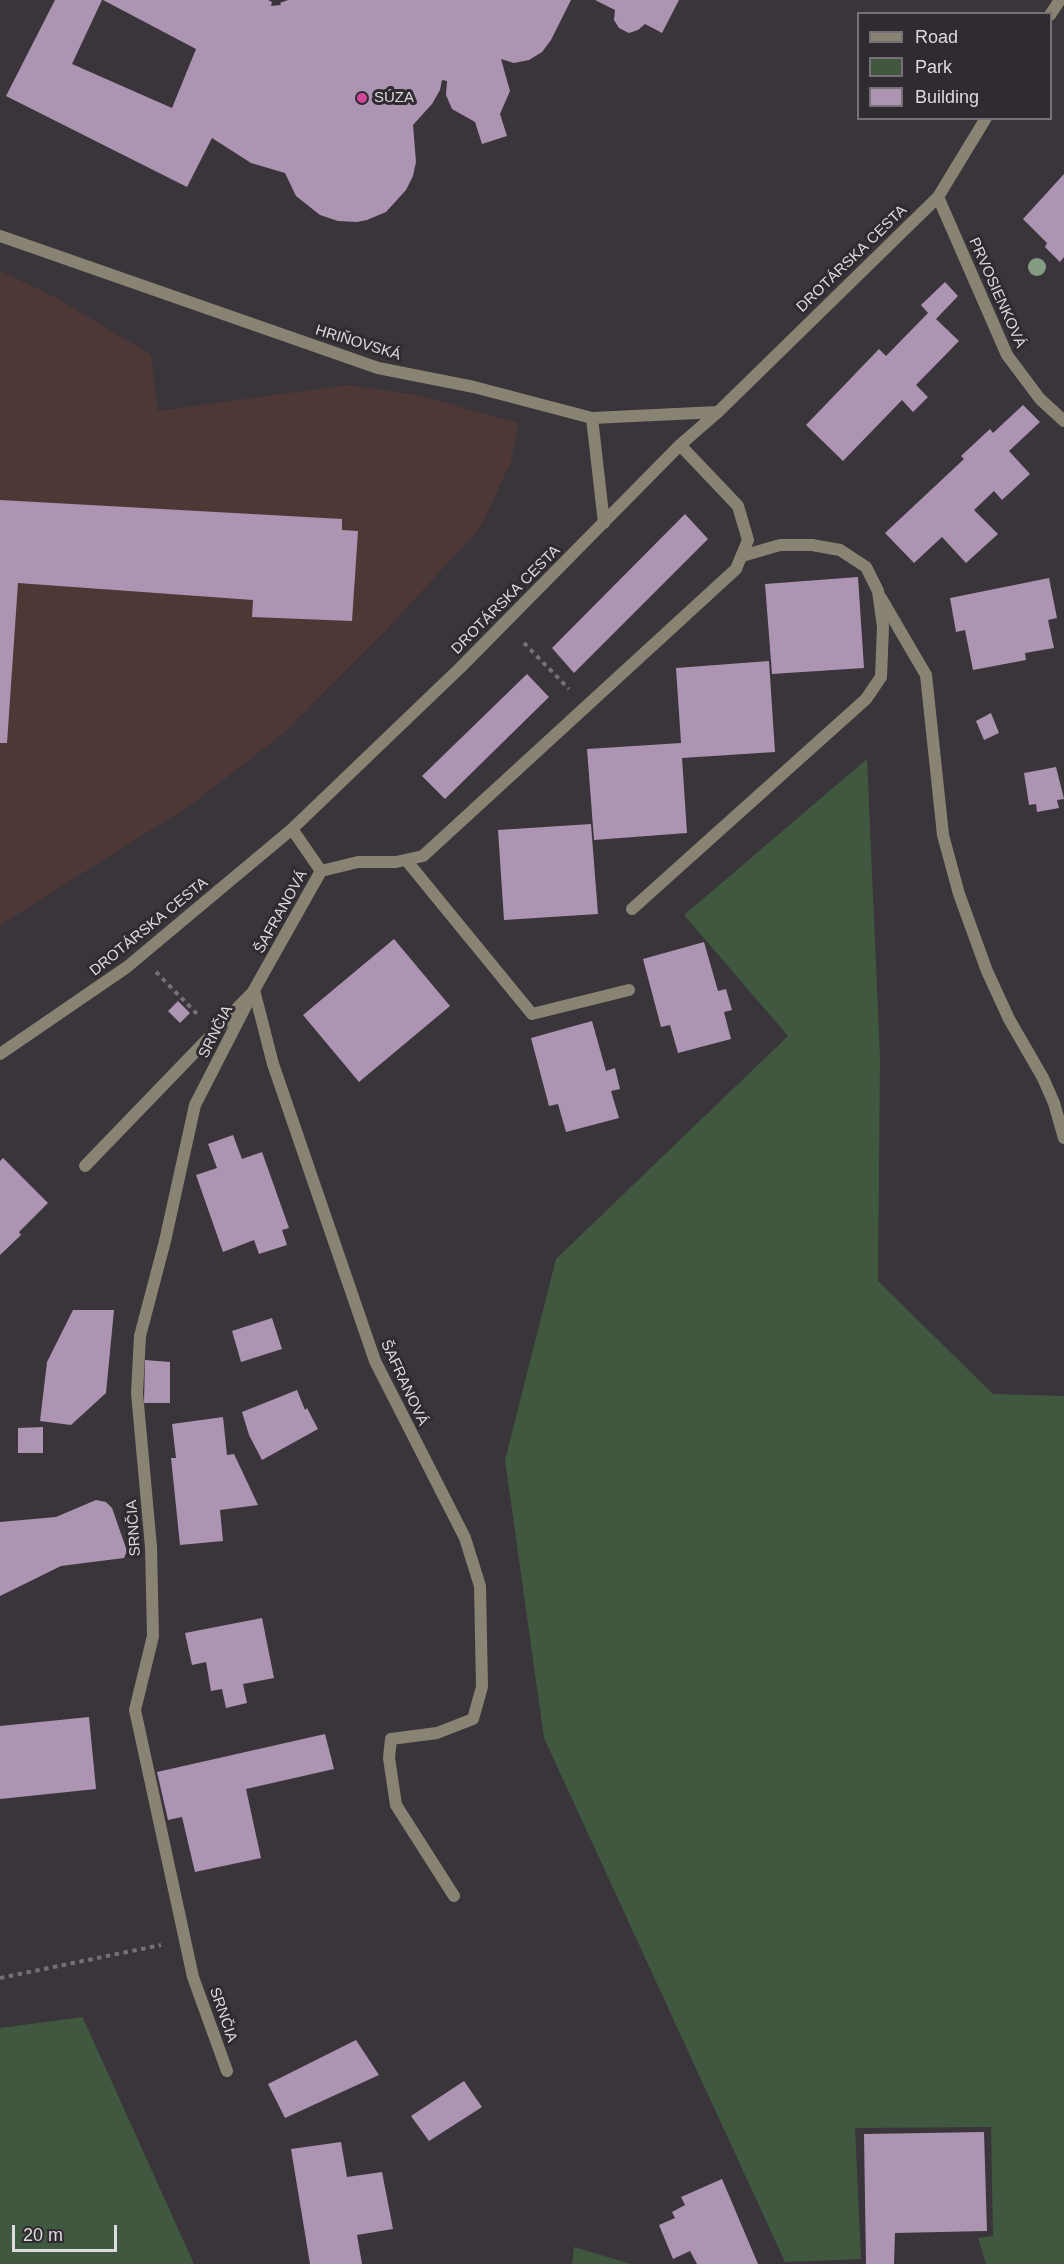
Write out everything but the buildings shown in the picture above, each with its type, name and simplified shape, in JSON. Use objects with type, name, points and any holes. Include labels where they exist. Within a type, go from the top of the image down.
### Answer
[{"type":"street","name":"DROTÁRSKA CESTA","points":[[0,1054],[127,967],[292,829],[461,667],[680,445],[718,412],[938,197],[985,120]]},
{"type":"street","name":"PRVOSIENKOVÁ","points":[[938,197],[1006,355],[1040,399],[1064,421]]},
{"type":"street","name":"HRIŇOVSKÁ","points":[[0,236],[378,368],[474,387],[592,418],[718,412]]},
{"type":"street","points":[[592,418],[604,522]]},
{"type":"street","points":[[321,871],[358,862],[396,862],[423,856],[736,569],[748,540],[738,506],[680,445]]},
{"type":"street","points":[[742,556],[780,545],[812,545],[840,550],[866,567],[926,675],[943,835],[959,894],[987,971],[1010,1019],[1043,1078],[1054,1103],[1064,1138]]},
{"type":"street","points":[[632,909],[866,699],[881,677],[883,627],[878,591]]},
{"type":"street","name":"ŠAFRANOVÁ","points":[[292,829],[321,871],[254,990],[273,1064],[375,1361],[465,1538],[480,1586],[482,1687],[473,1719],[437,1733],[391,1739],[389,1758],[396,1805],[454,1896]]},
{"type":"street","points":[[406,860],[532,1014],[629,990]]},
{"type":"street","points":[[85,1166],[254,990]]},
{"type":"street","name":"SRNČIA","points":[[227,2072],[193,1977],[135,1710],[153,1636],[151,1546],[137,1393],[140,1336],[165,1241],[195,1105],[254,990]]},
{"type":"path","points":[[524,643],[587,707]]},
{"type":"path","points":[[155,972],[214,1031]]},
{"type":"path","points":[[0,1978],[185,1940]]},
{"type":"shaded area","points":[[0,271],[55,297],[151,355],[158,411],[347,385],[417,395],[518,423],[511,462],[480,528],[388,628],[284,733],[189,806],[0,925]]},
{"type":"green space","points":[[867,759],[880,1056],[878,1281],[993,1394],[1064,1396],[1064,2264],[986,2264],[978,2238],[993,2236],[991,2127],[855,2128],[861,2259],[785,2262],[544,1738],[505,1460],[556,1259],[788,1036],[684,915]]},
{"type":"green space","points":[[83,2017],[194,2264],[0,2264],[0,2028]]},
{"type":"green space","points":[[574,2247],[631,2264],[572,2264]]},
{"type":"place","name":"SÚZA","points":[[362,98]]}]
